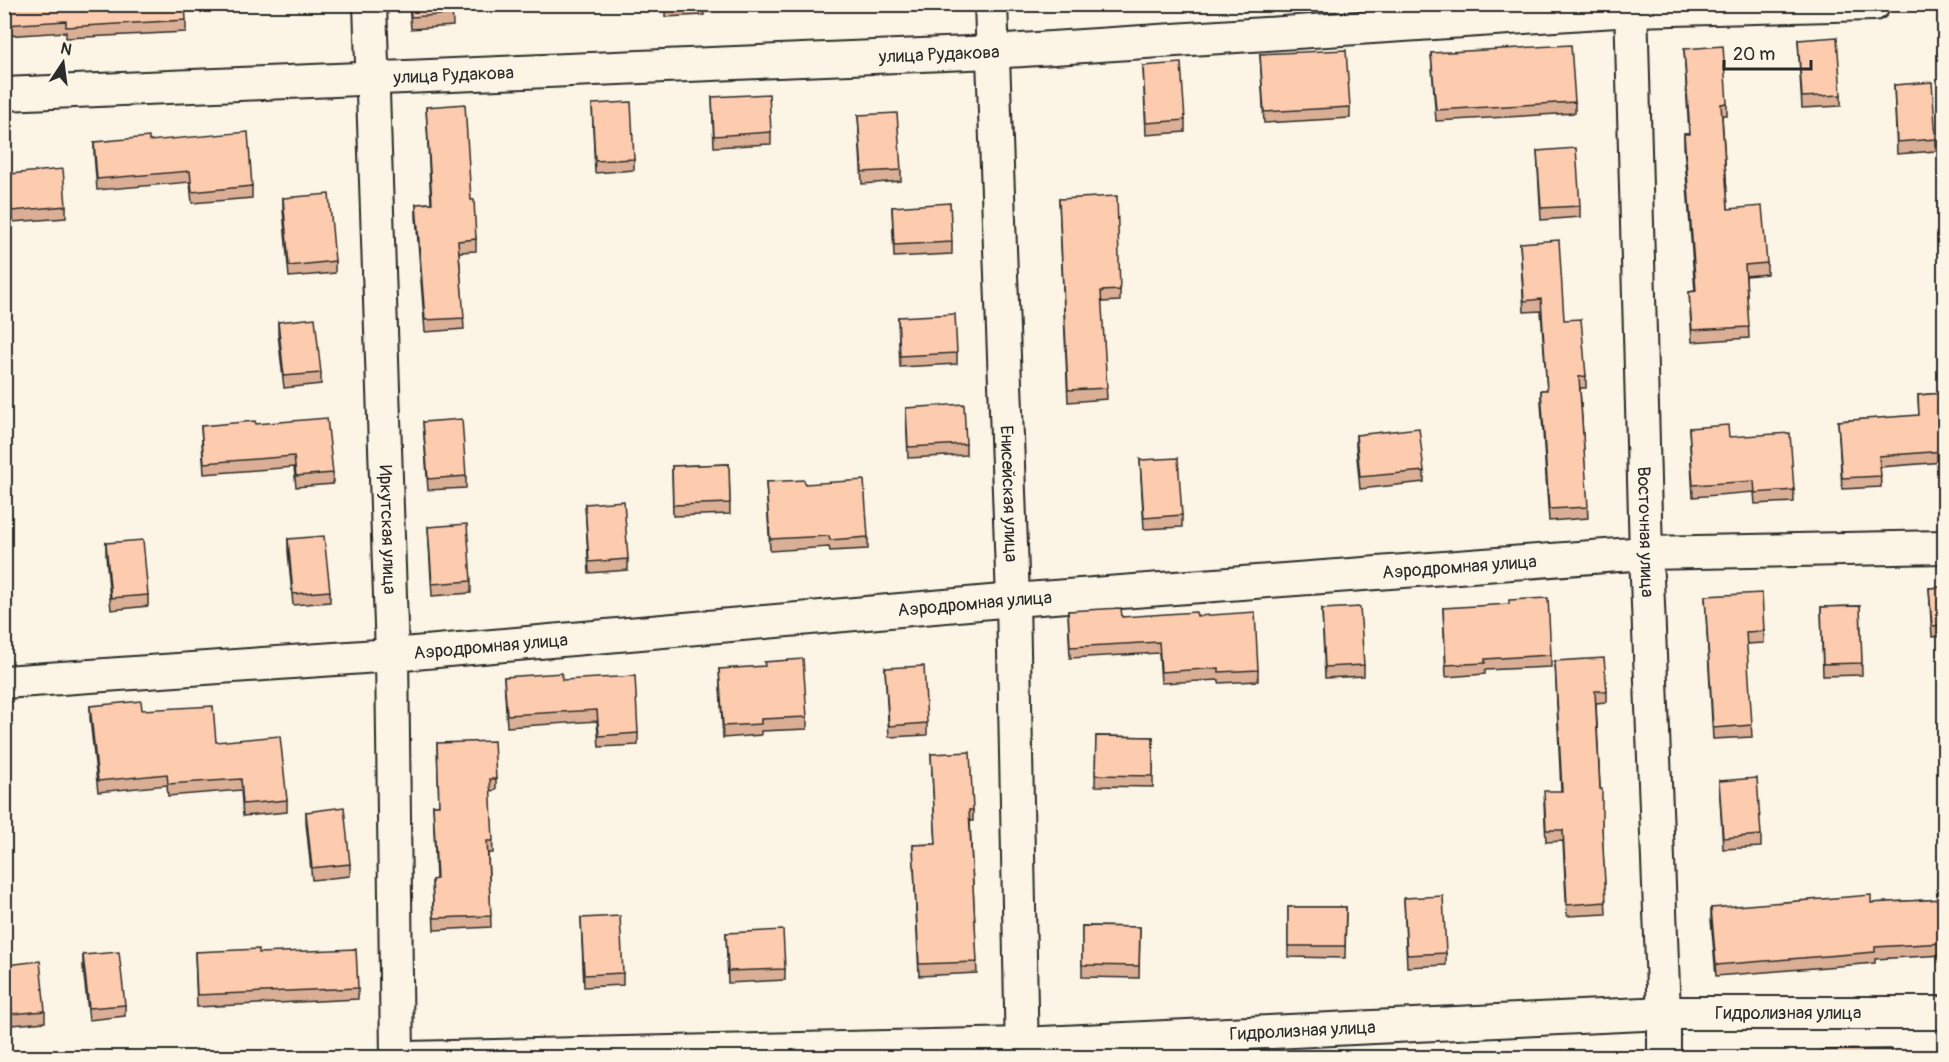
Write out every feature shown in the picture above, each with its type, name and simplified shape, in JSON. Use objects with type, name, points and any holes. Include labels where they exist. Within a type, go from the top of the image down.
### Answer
[{"type":"street","name":"Иркутская улица","points":[[370,4],[392,655],[397,1058]]},
{"type":"street","name":"Енисейская улица","points":[[991,4],[1012,600],[1022,1051]]},
{"type":"street","name":"улица Рудакова","points":[[4,94],[992,52],[1631,8],[1874,4]]},
{"type":"street","name":"Восточная улица","points":[[1631,8],[1646,553],[1664,1058]]},
{"type":"street","name":"Аэродромная улица","points":[[4,682],[392,655],[1012,600],[1646,553],[1944,546]]},
{"type":"street","name":"Гидролизная улица","points":[[407,1058],[1022,1051],[1664,1013],[1944,1013]]},
{"type":"building","points":[[4,4],[185,4],[186,20],[66,27],[66,21],[4,25]]},
{"type":"building","points":[[410,4],[452,4],[453,14],[411,17]]},
{"type":"building","points":[[665,4],[692,4],[665,6]]},
{"type":"building","points":[[1837,37],[1841,95],[1802,97],[1798,40]]},
{"type":"building","points":[[1571,45],[1575,102],[1436,110],[1431,53]]},
{"type":"building","points":[[1723,46],[1727,103],[1721,104],[1728,209],[1762,206],[1767,263],[1745,265],[1749,327],[1692,330],[1689,292],[1696,291],[1684,134],[1690,134],[1684,49]]},
{"type":"building","points":[[1346,50],[1350,107],[1264,112],[1260,54]]},
{"type":"building","points":[[1181,63],[1185,120],[1146,123],[1143,66]]},
{"type":"building","points":[[1932,82],[1936,139],[1897,142],[1894,85]]},
{"type":"building","points":[[769,94],[771,132],[714,136],[712,97]]},
{"type":"building","points":[[631,102],[634,159],[595,161],[592,104]]},
{"type":"building","points":[[465,104],[471,200],[474,200],[476,239],[458,241],[464,318],[425,320],[416,204],[432,203],[426,107]]},
{"type":"building","points":[[897,113],[901,170],[862,172],[858,115]]},
{"type":"building","points":[[248,132],[252,186],[192,192],[190,171],[97,179],[94,142],[149,137],[149,141]]},
{"type":"building","points":[[1576,148],[1580,206],[1541,208],[1537,151]]},
{"type":"building","points":[[63,169],[66,206],[12,211],[9,174]]},
{"type":"building","points":[[329,194],[335,261],[289,266],[283,198]]},
{"type":"building","points":[[1117,196],[1120,290],[1101,291],[1107,388],[1068,390],[1059,199]]},
{"type":"building","points":[[950,203],[952,242],[894,245],[892,207]]},
{"type":"building","points":[[1559,240],[1564,320],[1581,319],[1586,376],[1579,377],[1588,507],[1549,509],[1541,390],[1547,390],[1541,299],[1524,301],[1520,243]]},
{"type":"building","points":[[955,314],[957,353],[900,356],[898,317]]},
{"type":"building","points":[[315,318],[321,373],[284,376],[278,322]]},
{"type":"building","points":[[1944,393],[1944,451],[1879,456],[1881,476],[1842,478],[1838,421],[1919,415],[1918,395]]},
{"type":"building","points":[[964,404],[966,444],[908,447],[906,408]]},
{"type":"building","points":[[327,418],[333,473],[296,476],[294,456],[204,463],[201,426]]},
{"type":"building","points":[[462,419],[466,476],[428,479],[423,422]]},
{"type":"building","points":[[1728,425],[1729,437],[1790,433],[1794,490],[1755,493],[1754,481],[1693,485],[1689,428]]},
{"type":"building","points":[[1419,428],[1424,471],[1360,477],[1356,435]]},
{"type":"building","points":[[1178,458],[1182,515],[1144,518],[1140,460]]},
{"type":"building","points":[[729,464],[730,503],[673,505],[672,466]]},
{"type":"building","points":[[804,480],[805,484],[864,480],[868,537],[830,540],[829,536],[770,539],[766,482]]},
{"type":"building","points":[[624,501],[628,559],[589,562],[585,504]]},
{"type":"building","points":[[467,524],[471,581],[432,584],[428,527]]},
{"type":"building","points":[[324,536],[330,591],[293,594],[288,539]]},
{"type":"building","points":[[143,540],[148,595],[111,598],[106,543]]},
{"type":"building","points":[[1944,587],[1944,625],[1932,626],[1929,588]]},
{"type":"building","points":[[1762,593],[1764,631],[1746,632],[1752,725],[1713,728],[1705,596]]},
{"type":"building","points":[[1548,598],[1551,655],[1485,659],[1485,663],[1446,665],[1443,608],[1509,604],[1509,600]]},
{"type":"building","points":[[1860,606],[1862,663],[1823,664],[1821,607]]},
{"type":"building","points":[[1360,607],[1364,665],[1325,667],[1322,609]]},
{"type":"building","points":[[1121,608],[1122,617],[1196,612],[1197,616],[1255,612],[1258,670],[1219,672],[1219,668],[1161,672],[1159,642],[1070,647],[1068,611]]},
{"type":"building","points":[[1604,658],[1607,691],[1595,691],[1600,789],[1602,789],[1606,902],[1567,905],[1563,830],[1546,830],[1544,791],[1562,791],[1555,661]]},
{"type":"building","points":[[803,659],[807,717],[761,719],[761,724],[723,726],[719,669],[765,666],[764,662]]},
{"type":"building","points":[[924,666],[927,723],[889,726],[885,668]]},
{"type":"building","points":[[562,673],[562,680],[635,676],[638,733],[599,736],[597,710],[507,715],[504,677]]},
{"type":"building","points":[[141,701],[142,710],[213,706],[216,742],[280,736],[287,800],[243,804],[241,779],[168,784],[167,774],[98,781],[90,706]]},
{"type":"building","points":[[1096,736],[1153,737],[1153,776],[1095,775]]},
{"type":"building","points":[[494,741],[496,779],[490,779],[493,841],[487,841],[491,916],[434,918],[432,880],[437,879],[433,805],[439,805],[437,743]]},
{"type":"building","points":[[970,752],[973,810],[969,810],[977,962],[919,964],[913,845],[936,844],[931,754]]},
{"type":"building","points":[[1757,778],[1761,835],[1723,838],[1719,781]]},
{"type":"building","points":[[344,807],[350,864],[312,868],[306,812]]},
{"type":"building","points":[[1871,895],[1871,903],[1944,899],[1944,943],[1875,947],[1875,952],[1716,965],[1711,908]]},
{"type":"building","points":[[1443,896],[1446,953],[1407,955],[1404,898]]},
{"type":"building","points":[[1288,907],[1346,907],[1345,946],[1288,946]]},
{"type":"building","points":[[620,916],[623,973],[584,975],[581,918]]},
{"type":"building","points":[[1082,926],[1140,927],[1139,966],[1082,965]]},
{"type":"building","points":[[783,930],[785,969],[728,971],[726,933]]},
{"type":"building","points":[[259,949],[259,953],[356,949],[358,988],[197,995],[195,952]]},
{"type":"building","points":[[119,952],[125,1005],[89,1008],[83,955]]},
{"type":"building","points":[[40,961],[45,1011],[12,1014],[7,965]]},
{"type":"building","points":[[1891,1049],[1891,1058],[1821,1058],[1821,1050]]},
{"type":"building","points":[[1611,1052],[1611,1058],[1458,1058],[1458,1055]]}]
